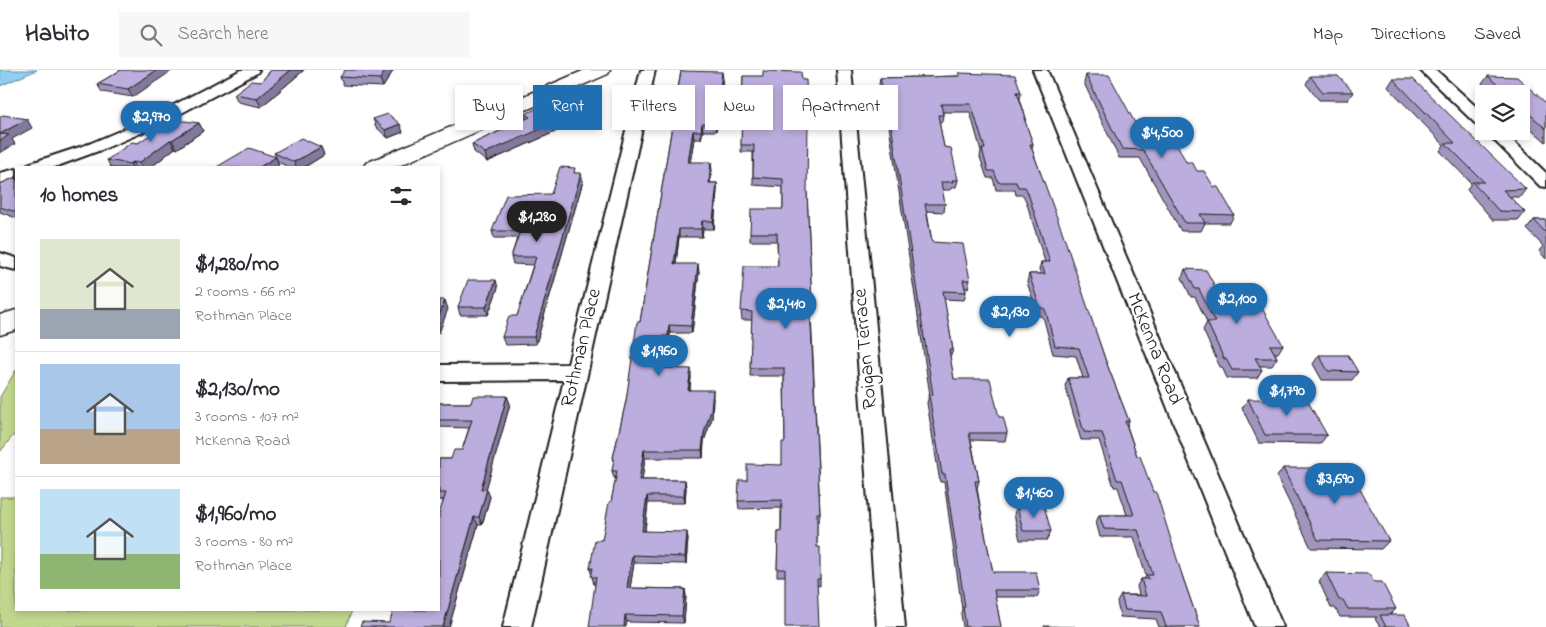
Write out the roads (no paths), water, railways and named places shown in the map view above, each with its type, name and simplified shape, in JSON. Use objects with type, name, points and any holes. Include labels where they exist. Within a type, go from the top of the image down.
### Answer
[{"type":"street","points":[[40,166],[149,124],[252,70]]},
{"type":"street","points":[[379,166],[601,70]]},
{"type":"street","name":"Rothman Place","points":[[517,627],[648,70]]},
{"type":"street","name":"Roigan Terrace","points":[[844,70],[855,225],[891,627]]},
{"type":"street","name":"McKenna Road","points":[[1040,70],[1269,627]]},
{"type":"street","points":[[1427,70],[1475,115]]},
{"type":"street","points":[[1502,140],[1546,182]]},
{"type":"street","points":[[0,179],[15,174]]},
{"type":"street","points":[[0,259],[15,264]]},
{"type":"street","points":[[0,326],[15,319]]},
{"type":"street","points":[[440,373],[576,372]]},
{"type":"water","points":[[0,70],[37,70],[0,86]]}]
